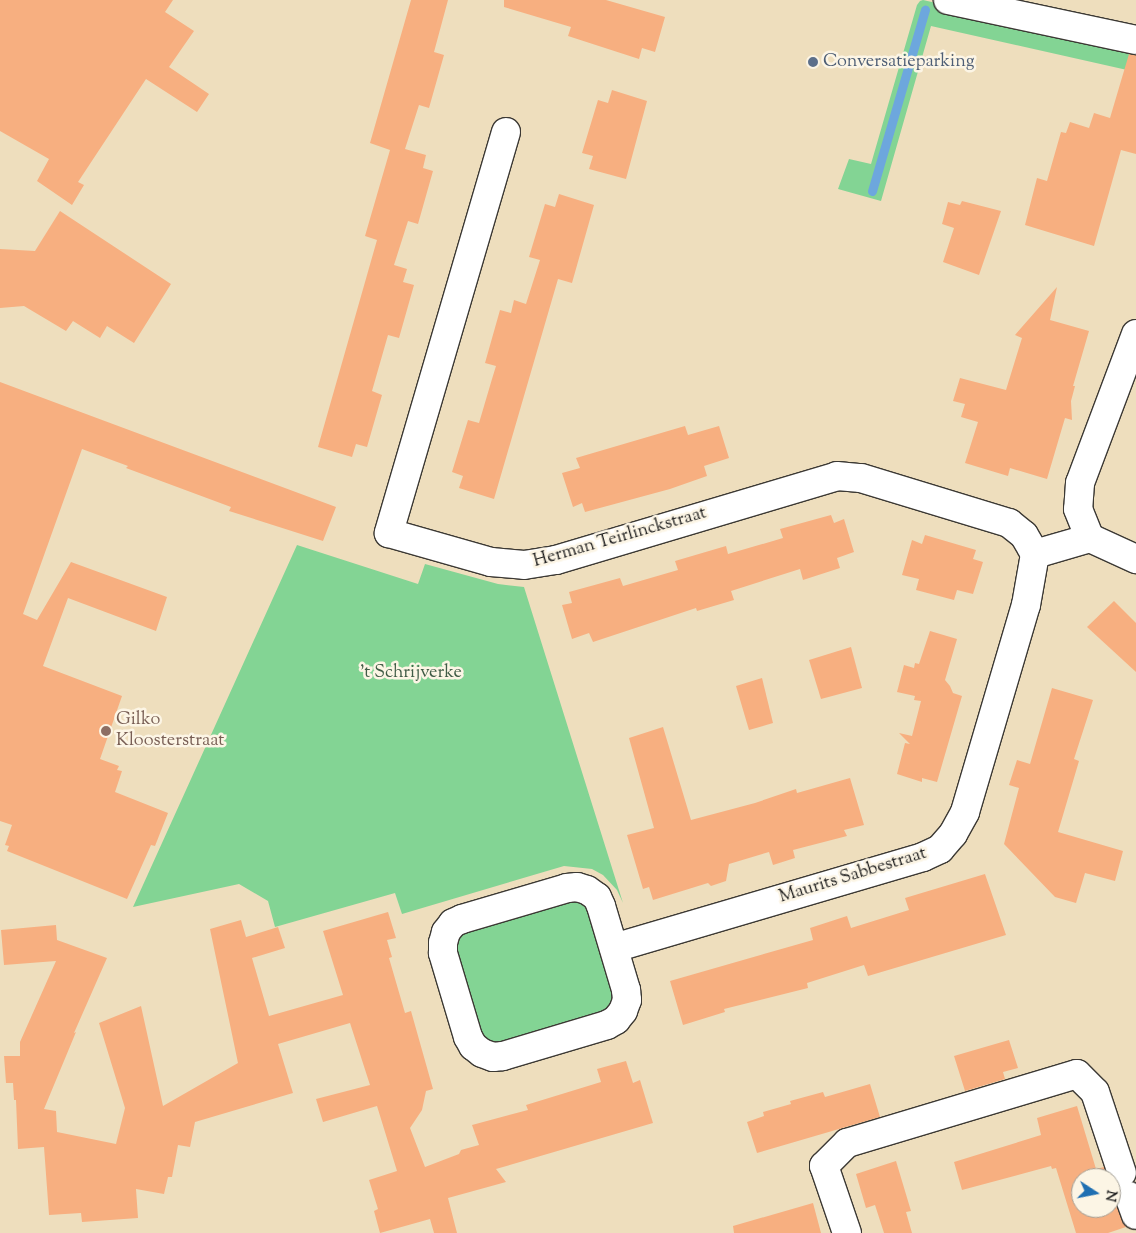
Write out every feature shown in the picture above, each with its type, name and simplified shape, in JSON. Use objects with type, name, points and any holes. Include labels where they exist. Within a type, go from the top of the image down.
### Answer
[{"type":"street","points":[[948,0],[1136,40]]},
{"type":"street","name":"Herman Teirlinckstraat","points":[[506,132],[390,533],[491,562],[524,565],[556,560],[837,476],[861,478],[1009,523],[1024,535],[1035,554]]},
{"type":"street","points":[[1090,538],[1078,510],[1080,483],[1136,334]]},
{"type":"street","points":[[1035,554],[1090,538],[1136,559]]},
{"type":"street","name":"Maurits Sabbestraat","points":[[614,948],[923,857],[940,849],[953,834],[965,812],[1026,605],[1035,554]]},
{"type":"street","points":[[577,887],[588,890],[596,897],[614,948],[627,1000],[623,1011],[616,1020],[607,1025],[503,1056],[493,1057],[482,1053],[473,1046],[468,1037],[443,954],[446,932],[453,923],[566,888],[577,887]]},
{"type":"street","points":[[847,1233],[824,1166],[847,1143],[1077,1074],[1095,1092],[1129,1195]]},
{"type":"green space","points":[[923,0],[1136,48],[1136,72],[931,26],[881,201],[838,189],[849,159],[871,164],[917,5]]},
{"type":"green space","name":"'t Schrijverke","points":[[297,545],[418,584],[425,564],[498,584],[524,587],[623,903],[617,890],[603,875],[592,869],[564,866],[402,914],[395,893],[275,927],[268,901],[239,884],[133,907]]},
{"type":"green space","points":[[571,900],[584,905],[591,915],[612,988],[612,1000],[608,1007],[600,1013],[503,1042],[491,1042],[479,1031],[455,948],[457,941],[461,935],[469,930]]},
{"type":"building","points":[[0,0],[173,0],[165,12],[194,31],[169,67],[209,94],[197,112],[146,79],[78,182],[84,185],[72,205],[37,181],[49,159],[0,131]]},
{"type":"building","points":[[411,0],[448,0],[434,52],[444,55],[429,108],[419,105],[405,149],[426,155],[423,168],[433,171],[418,224],[408,221],[394,265],[407,269],[403,282],[414,285],[399,338],[388,335],[372,391],[382,395],[367,447],[356,444],[352,457],[318,447],[377,240],[365,236],[390,150],[370,143]]},
{"type":"building","points":[[504,0],[606,0],[665,17],[655,52],[642,48],[639,59],[568,36],[571,27],[504,7]]},
{"type":"building","points":[[1129,54],[1136,55],[1136,154],[1121,150],[1094,246],[1025,225],[1037,178],[1047,181],[1061,132],[1066,133],[1070,122],[1089,128],[1094,113],[1110,118]]},
{"type":"building","points":[[612,90],[647,101],[626,179],[589,169],[593,156],[582,153],[598,100],[608,103]]},
{"type":"building","points":[[559,194],[594,205],[572,283],[558,279],[494,499],[459,488],[463,476],[452,472],[468,420],[479,423],[496,366],[485,363],[500,310],[511,313],[514,300],[526,304],[540,260],[529,257],[545,204],[555,207]]},
{"type":"building","points":[[962,201],[1001,211],[979,275],[943,262],[954,228],[942,224],[948,202],[960,205]]},
{"type":"building","points":[[60,211],[171,284],[134,343],[107,326],[100,338],[73,321],[66,331],[24,306],[0,308],[0,249],[35,251]]},
{"type":"building","points":[[1057,287],[1050,320],[1089,331],[1073,386],[1075,386],[1071,401],[1072,420],[1065,418],[1047,479],[1010,468],[1008,476],[965,463],[978,422],[961,417],[965,404],[953,401],[960,378],[1006,390],[1022,338],[1015,335]]},
{"type":"building","points":[[0,382],[336,507],[323,541],[229,511],[231,507],[126,468],[128,466],[82,449],[23,614],[37,620],[71,562],[167,597],[156,631],[68,598],[43,666],[122,696],[100,759],[119,766],[117,770],[122,771],[115,792],[168,813],[155,846],[151,845],[127,899],[7,851],[9,846],[5,845],[12,825],[0,821]]},
{"type":"building","points":[[685,426],[688,435],[719,426],[729,458],[704,466],[707,476],[670,489],[585,512],[582,503],[573,507],[562,473],[580,468],[576,458]]},
{"type":"building","points":[[831,515],[834,523],[844,519],[854,552],[837,558],[840,568],[803,580],[800,569],[731,591],[734,600],[697,611],[696,608],[593,642],[589,633],[572,639],[562,605],[572,603],[569,592],[620,578],[623,586],[678,570],[675,561],[726,546],[728,554],[773,541],[783,538],[780,529]]},
{"type":"building","points":[[925,535],[976,550],[973,559],[983,562],[973,594],[957,590],[954,600],[916,590],[919,579],[902,575],[912,540],[922,544]]},
{"type":"building","points":[[1114,601],[1136,623],[1136,672],[1087,627]]},
{"type":"building","points":[[930,631],[957,639],[945,680],[953,693],[962,696],[937,782],[922,778],[922,782],[897,774],[905,743],[910,744],[899,733],[912,736],[921,701],[914,700],[915,696],[897,692],[904,665],[914,668],[915,663],[919,664]]},
{"type":"building","points":[[851,647],[862,688],[821,699],[809,660]]},
{"type":"building","points":[[762,678],[773,723],[749,730],[736,686]]},
{"type":"building","points":[[1052,688],[1093,700],[1074,759],[1079,761],[1058,832],[1123,851],[1115,881],[1085,873],[1076,903],[1055,897],[1004,844],[1019,788],[1009,785],[1017,760],[1030,764]]},
{"type":"building","points":[[663,727],[691,820],[755,803],[796,789],[797,793],[850,778],[864,825],[844,830],[847,836],[793,850],[795,858],[773,865],[769,852],[729,864],[726,881],[711,886],[708,883],[653,900],[649,887],[643,889],[627,835],[654,828],[629,738]]},
{"type":"building","points":[[985,874],[1006,935],[868,976],[864,965],[807,983],[808,988],[724,1009],[725,1012],[683,1025],[670,981],[813,940],[810,928],[847,916],[851,928],[909,910],[905,898]]},
{"type":"building","points":[[388,912],[396,938],[387,940],[392,957],[389,958],[405,1013],[411,1011],[433,1089],[426,1091],[422,1110],[410,1128],[425,1167],[459,1154],[461,1150],[479,1145],[472,1125],[528,1110],[526,1105],[601,1082],[597,1069],[626,1061],[633,1083],[640,1080],[653,1123],[496,1169],[506,1182],[448,1198],[457,1233],[434,1233],[430,1219],[380,1233],[374,1211],[378,1209],[369,1180],[397,1171],[377,1106],[323,1122],[316,1099],[370,1085],[350,1023],[278,1044],[293,1093],[195,1122],[190,1147],[178,1145],[172,1177],[168,1177],[164,1194],[136,1189],[138,1218],[82,1222],[81,1213],[49,1215],[44,1147],[18,1149],[16,1100],[14,1100],[13,1083],[6,1083],[4,1056],[20,1056],[20,1042],[56,961],[4,965],[1,930],[56,925],[57,940],[107,958],[74,1033],[76,1032],[44,1109],[56,1111],[57,1132],[116,1144],[125,1108],[99,1023],[141,1006],[163,1106],[238,1063],[210,929],[241,920],[246,937],[278,927],[285,948],[252,958],[269,1016],[343,995],[323,931]]},
{"type":"building","points":[[1009,1040],[1018,1068],[1003,1072],[1005,1079],[965,1091],[954,1056]]},
{"type":"building","points":[[870,1084],[880,1117],[757,1153],[747,1122],[764,1116],[763,1112],[791,1104],[790,1101],[823,1092],[825,1097]]},
{"type":"building","points":[[1077,1106],[1096,1168],[1071,1168],[1071,1217],[1056,1168],[1052,1169],[1051,1166],[962,1190],[954,1162],[1041,1135],[1037,1118]]},
{"type":"building","points":[[896,1161],[911,1211],[906,1212],[912,1233],[884,1233],[875,1205],[866,1208],[856,1174]]},
{"type":"building","points":[[813,1203],[821,1233],[734,1233],[733,1226]]},
{"type":"building","points":[[1121,1216],[1126,1227],[1108,1233],[1076,1233],[1071,1218],[1121,1218]]},
{"type":"waterway","points":[[872,191],[925,10]]},
{"type":"place","name":"Conversatieparking","points":[[813,62]]},
{"type":"place","name":"Gilko Kloosterstraat","points":[[106,731]]}]
